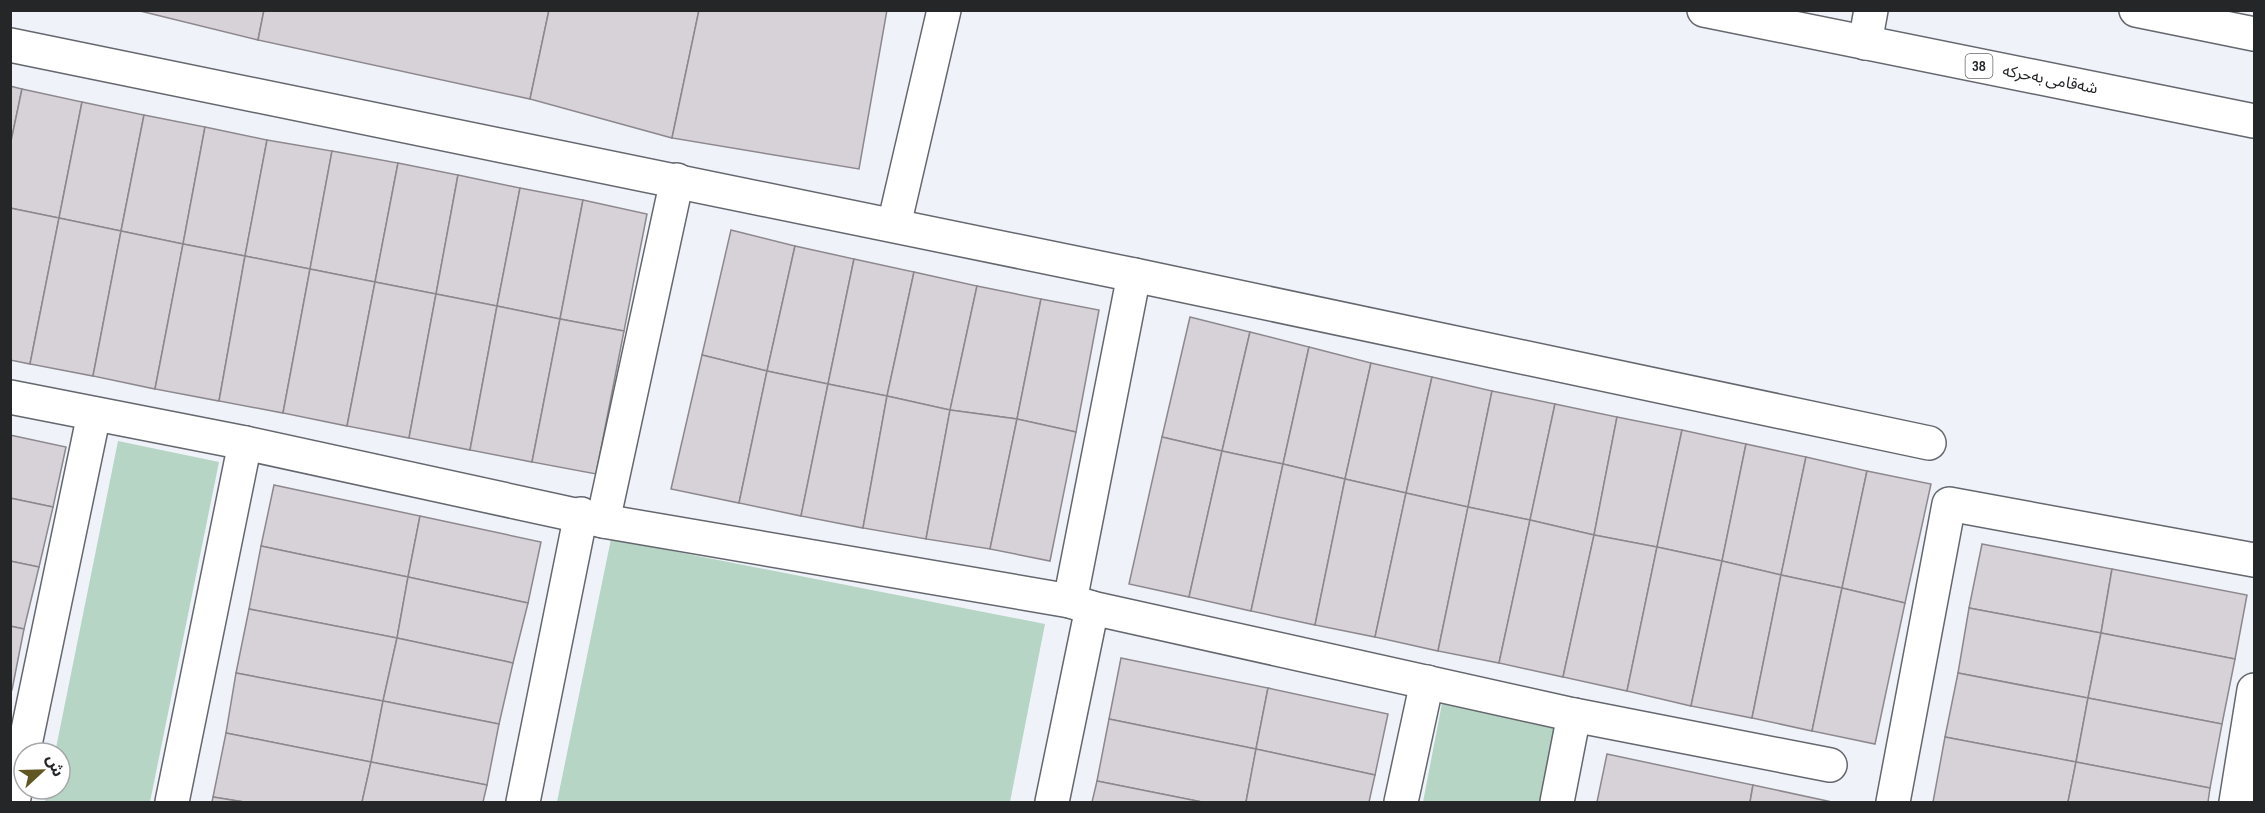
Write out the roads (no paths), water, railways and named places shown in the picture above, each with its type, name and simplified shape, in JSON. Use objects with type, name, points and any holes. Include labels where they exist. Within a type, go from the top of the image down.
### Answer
[{"type":"street","points":[[894,225],[944,10]]},
{"type":"street","points":[[1865,43],[1871,10]]},
{"type":"street","points":[[2136,10],[2254,29]]},
{"type":"street","name":"شەقامی بەحرکە","points":[[1715,12],[2254,121]]},
{"type":"street","points":[[10,45],[1134,274],[1929,443]]},
{"type":"street","points":[[523,802],[677,180]]},
{"type":"street","points":[[1052,802],[1134,274]]},
{"type":"street","points":[[10,398],[245,443],[592,517],[1081,605],[1574,715],[1830,765]]},
{"type":"street","points":[[13,802],[94,414]]},
{"type":"street","points":[[172,802],[245,443]]},
{"type":"street","points":[[1893,802],[1949,504],[2254,560]]},
{"type":"street","points":[[1401,802],[1427,682]]},
{"type":"street","points":[[2236,802],[2254,690]]},
{"type":"street","points":[[1557,802],[1574,715]]}]
